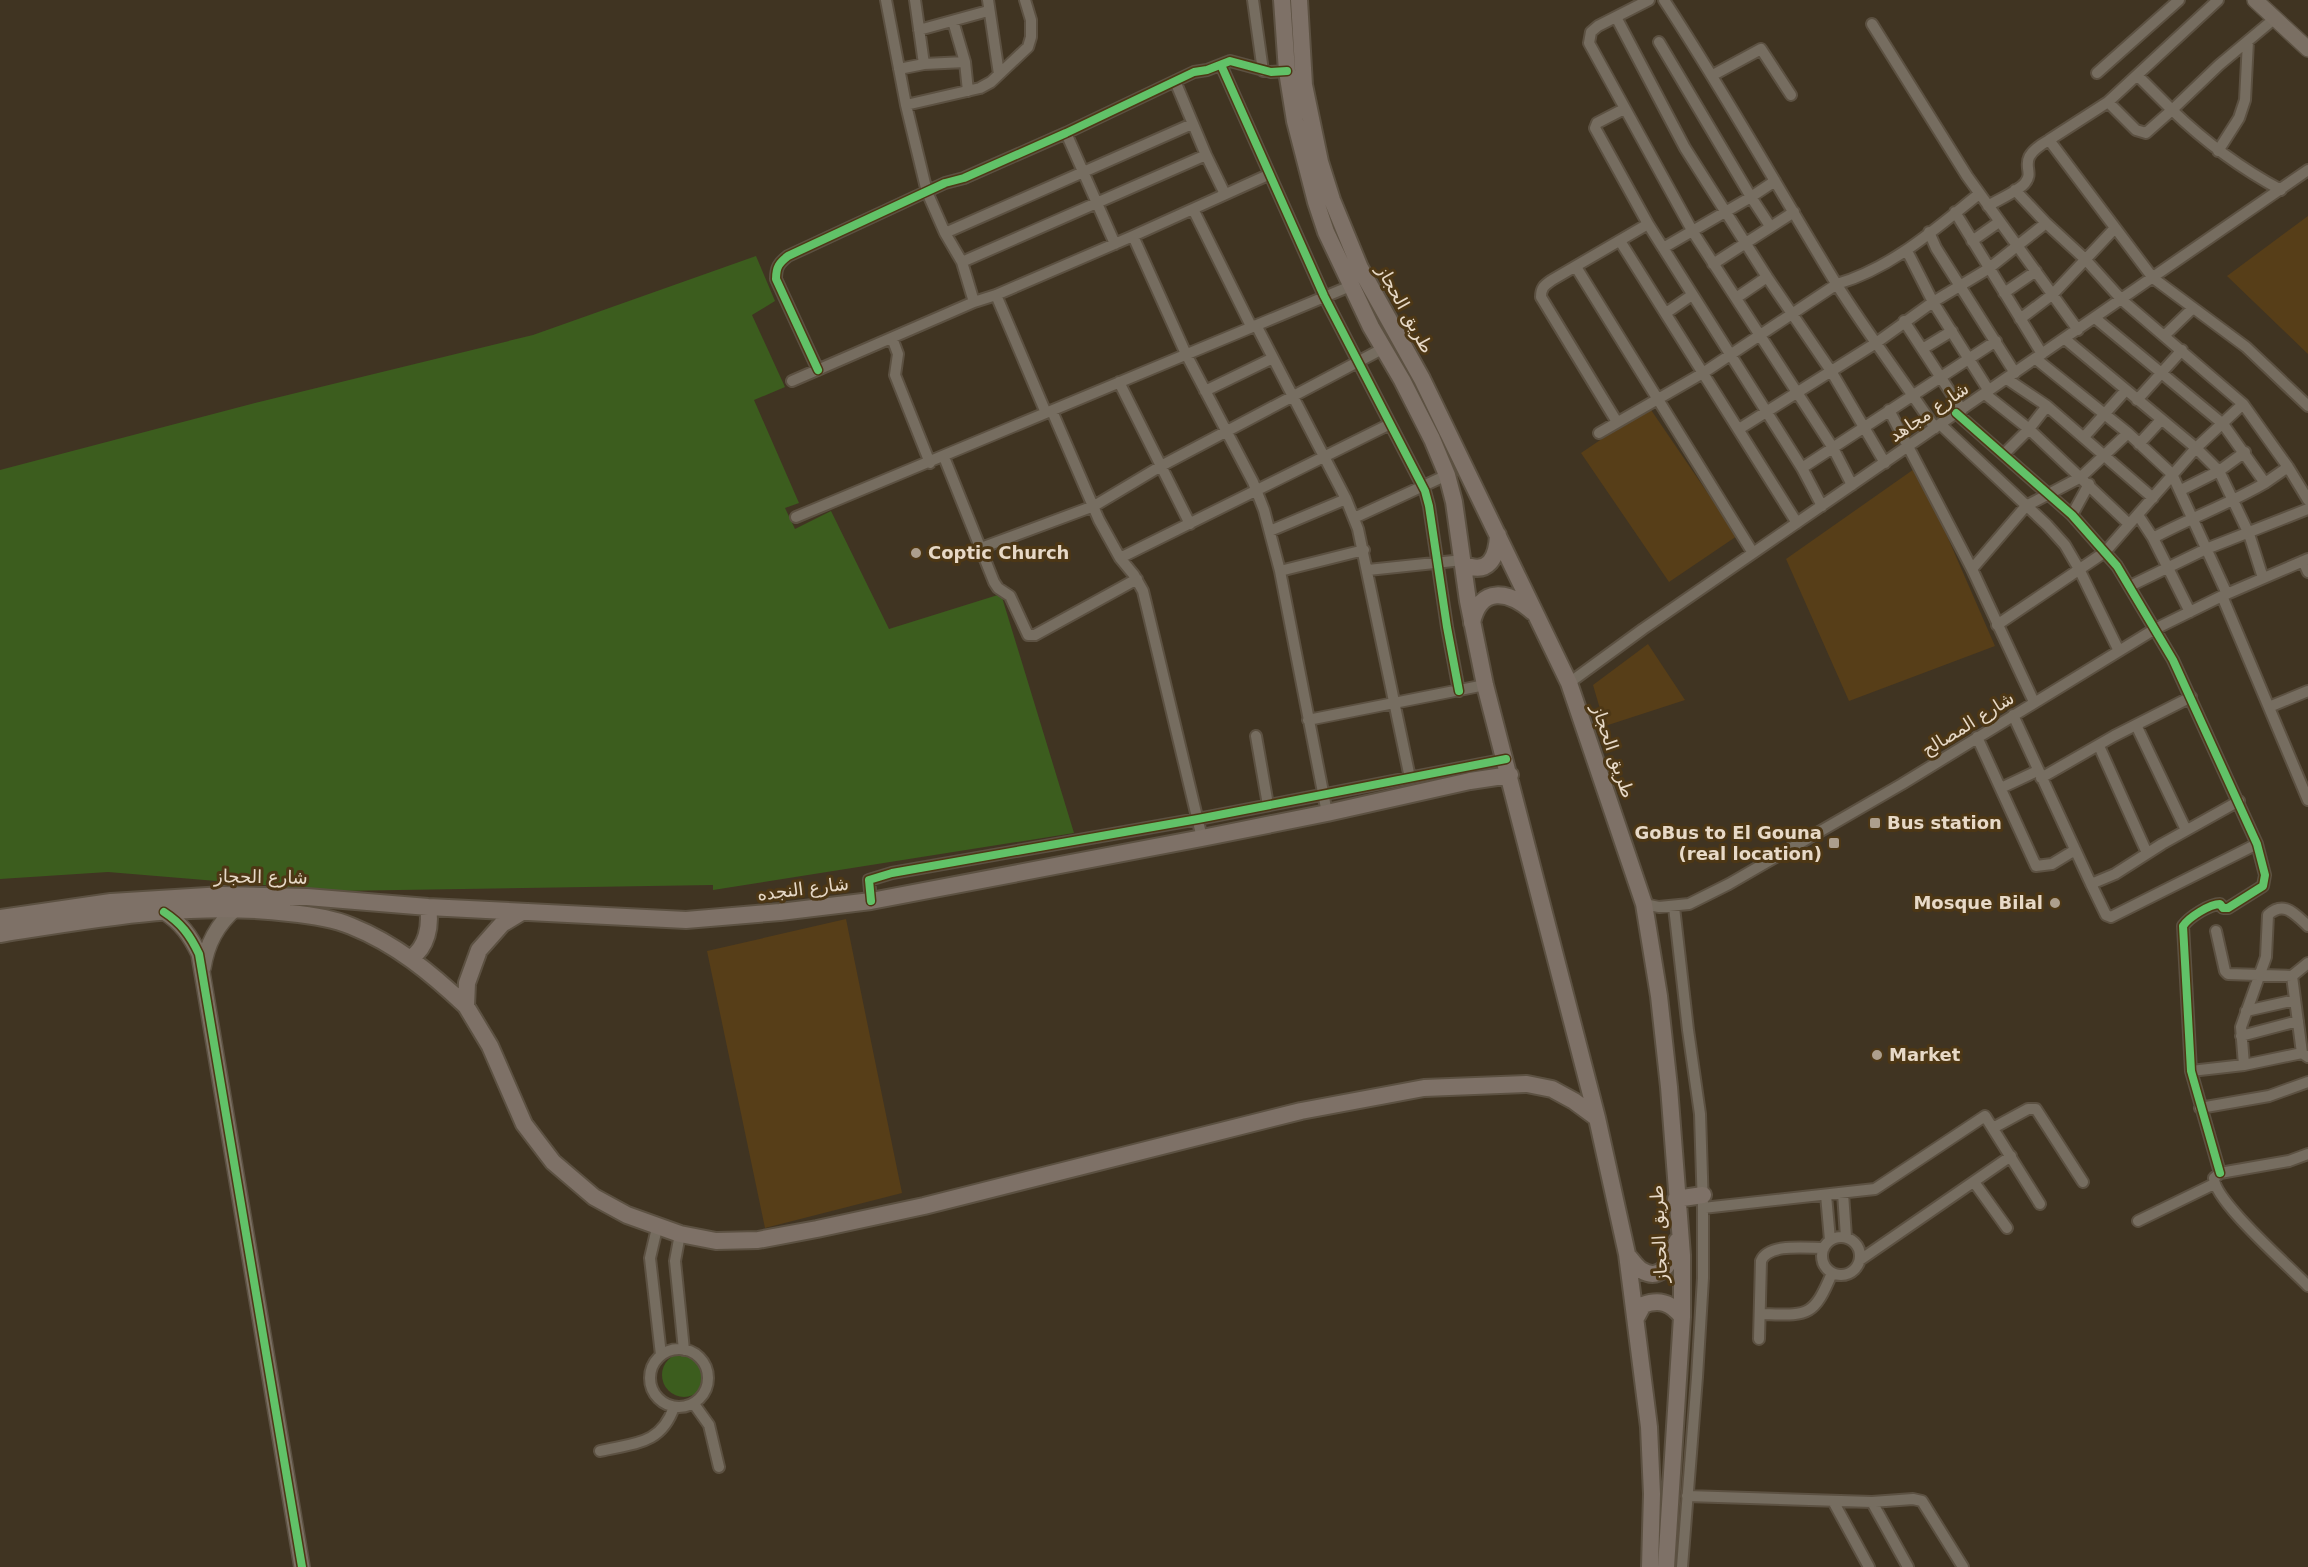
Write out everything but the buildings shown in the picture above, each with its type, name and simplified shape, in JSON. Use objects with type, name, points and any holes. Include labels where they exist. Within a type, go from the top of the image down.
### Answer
[{"type":"main road","name":"طريق الحجاز","points":[[1282,0],[1287,71],[1300,149],[1326,232],[1371,327],[1419,412],[1447,475],[1458,523],[1472,623],[1485,685],[1597,1118],[1627,1254],[1649,1426],[1652,1494],[1650,1567]]},
{"type":"main road","name":"طريق الحجاز","points":[[1299,0],[1306,94],[1320,162],[1332,200],[1360,268],[1422,379],[1569,683],[1644,904],[1659,996],[1669,1087],[1680,1232],[1682,1317],[1666,1567]]},
{"type":"main road","points":[[1463,562],[1474,569],[1492,561],[1497,551],[1498,535]]},
{"type":"main road","points":[[1472,623],[1482,600],[1496,595],[1518,600],[1538,616]]},
{"type":"main road","name":"شارع النجده","points":[[522,912],[686,920],[871,901],[1327,813],[1470,781],[1508,767]]},
{"type":"main road","name":"شارع الحجاز","points":[[0,918],[111,902],[195,895],[298,896],[522,912]]},
{"type":"main road","points":[[411,958],[420,949],[427,936],[430,922],[428,907]]},
{"type":"main road","name":"شارع الحجاز","points":[[0,934],[164,912],[235,909],[312,915],[349,925],[381,939],[411,958],[466,1006],[490,1046],[524,1124],[554,1162],[594,1197],[657,1228],[716,1241],[758,1240],[924,1206],[1301,1111],[1424,1088],[1527,1084],[1552,1089],[1574,1101],[1597,1118]]},
{"type":"main road","points":[[466,1006],[467,983],[479,950],[502,924],[522,912]]},
{"type":"main road","points":[[1676,1199],[1703,1202]]},
{"type":"main road","points":[[1627,1254],[1640,1270],[1648,1273],[1665,1269],[1671,1262],[1680,1232]]},
{"type":"main road","points":[[1636,1318],[1643,1305],[1660,1301],[1669,1304],[1682,1317]]},
{"type":"street","points":[[886,0],[906,105],[927,192],[945,233],[962,262],[974,302]]},
{"type":"street","points":[[915,0],[924,64]]},
{"type":"street","points":[[906,105],[969,91],[992,82],[1028,47],[1031,37],[1030,20],[1025,0]]},
{"type":"street","points":[[1253,0],[1263,71]]},
{"type":"street","points":[[1649,0],[1598,26],[1591,32],[1589,43],[1693,232],[1833,448],[1852,485]]},
{"type":"street","points":[[1664,0],[1713,75],[1837,284],[1876,343],[1938,426],[2065,545],[2119,651]]},
{"type":"street","points":[[2097,73],[2179,0]]},
{"type":"street","points":[[1988,206],[2027,180],[2026,161],[2030,152],[2108,102],[2218,0]]},
{"type":"street","points":[[2255,0],[2308,49]]},
{"type":"street","points":[[919,30],[954,21],[988,5],[999,74]]},
{"type":"street","points":[[1616,17],[1685,148],[1725,214],[1831,371],[1885,463]]},
{"type":"street","points":[[2108,102],[2136,130],[2141,133],[2151,129],[2274,19]]},
{"type":"street","points":[[954,21],[965,62],[969,91]]},
{"type":"street","points":[[1872,24],[1979,194],[2078,330]]},
{"type":"street","points":[[2292,36],[2308,57]]},
{"type":"street","points":[[2218,151],[2239,118],[2245,100],[2248,41]]},
{"type":"street","points":[[1659,42],[1770,226]]},
{"type":"street","points":[[1713,75],[1761,49],[1791,95]]},
{"type":"street","points":[[818,370],[776,279],[779,262],[788,256],[927,192],[1066,133],[1194,72],[1230,61],[1240,62],[1263,71],[1287,71]]},
{"type":"street","points":[[899,69],[924,64],[965,62]]},
{"type":"street","points":[[1221,65],[1268,175],[1324,296],[1423,486],[1430,506],[1447,627],[1459,691]]},
{"type":"street","points":[[2137,75],[2218,151],[2281,190]]},
{"type":"street","points":[[1175,81],[1206,156],[1225,194]]},
{"type":"street","points":[[1624,109],[1597,123],[1595,128],[1648,224],[1802,468],[1822,506]]},
{"type":"street","points":[[945,233],[1192,124]]},
{"type":"street","points":[[1066,133],[1114,244]]},
{"type":"street","points":[[2049,140],[2153,278],[2246,347],[2308,406]]},
{"type":"street","points":[[962,262],[1206,156]]},
{"type":"street","name":"شارع مجاهد","points":[[1569,683],[1643,629],[2308,170]]},
{"type":"street","points":[[792,381],[1133,236],[1268,175]]},
{"type":"street","points":[[1664,248],[1725,214],[1775,181]]},
{"type":"street","points":[[2015,190],[2085,259],[2122,300],[2243,404],[2306,494]]},
{"type":"street","points":[[1599,433],[1703,373],[1837,284],[1858,278],[1907,251],[1979,194]]},
{"type":"street","points":[[1193,209],[1253,325],[1273,358],[1354,518],[1364,550],[1410,778]]},
{"type":"street","points":[[1713,264],[1794,212]]},
{"type":"street","points":[[1955,212],[2020,319],[2039,357],[2172,474],[2181,490],[2269,707],[2307,792]]},
{"type":"street","points":[[1972,241],[1999,222]]},
{"type":"street","points":[[1739,429],[1876,343],[1904,321],[1988,268],[2046,223]]},
{"type":"street","points":[[1617,422],[1541,297],[1542,287],[1648,224]]},
{"type":"street","points":[[2020,319],[2053,294],[2115,228]]},
{"type":"street","points":[[1929,232],[1936,248],[1996,341],[2011,376],[2105,454],[2153,498]]},
{"type":"street","points":[[1133,236],[1186,354],[1257,490],[1280,571],[1327,813]]},
{"type":"street","points":[[1620,241],[1797,523]]},
{"type":"street","points":[[1907,251],[1933,302],[1987,392],[2130,524]]},
{"type":"street","points":[[1576,267],[1753,553]]},
{"type":"street","points":[[2004,293],[2036,271]]},
{"type":"street","points":[[1736,298],[1767,277]]},
{"type":"street","points":[[796,517],[1353,285]]},
{"type":"street","points":[[996,295],[1099,520],[1120,558],[1137,579],[1145,597],[1202,838]]},
{"type":"street","points":[[1666,313],[1692,295]]},
{"type":"street","points":[[2165,335],[2193,308]]},
{"type":"street","points":[[2095,318],[2223,424],[2265,483]]},
{"type":"street","points":[[1904,321],[1941,375],[1959,411],[2072,516],[2105,552],[2130,586],[2156,629],[2191,697],[2257,844],[2266,880],[2263,886],[2228,908],[2223,908],[2218,903],[2214,904],[2189,919],[2183,926],[2191,1071],[2220,1173]]},
{"type":"street","points":[[1924,348],[1952,331]]},
{"type":"street","points":[[891,338],[898,354],[895,375],[930,463]]},
{"type":"street","points":[[2065,339],[2196,448],[2220,471],[2249,534],[2263,578]]},
{"type":"street","points":[[1802,468],[1996,341]]},
{"type":"street","points":[[981,548],[1094,506],[1225,431],[1357,360],[1384,348]]},
{"type":"street","points":[[2137,400],[2182,350]]},
{"type":"street","points":[[1205,391],[1273,358]]},
{"type":"street","points":[[1119,382],[1190,524]]},
{"type":"street","points":[[2084,437],[2126,390]]},
{"type":"street","points":[[1997,625],[2105,552],[2196,448],[2243,404]]},
{"type":"street","points":[[2004,454],[2029,429],[2047,406]]},
{"type":"street","points":[[1889,410],[1972,569],[2034,702]]},
{"type":"street","points":[[2139,444],[2162,420]]},
{"type":"street","points":[[1120,558],[1390,424]]},
{"type":"street","points":[[2072,516],[2085,481],[2105,454],[2128,433]]},
{"type":"street","points":[[2181,490],[2220,471],[2245,452]]},
{"type":"street","points":[[944,457],[995,585],[1010,596],[1029,635],[1035,635],[1137,579]]},
{"type":"street","points":[[2153,538],[2192,517],[2234,501],[2288,467]]},
{"type":"street","points":[[1354,518],[1447,475]]},
{"type":"street","points":[[1972,569],[2026,506],[2047,494],[2085,481]]},
{"type":"street","points":[[1270,531],[1346,500]]},
{"type":"street","points":[[2130,586],[2206,549],[2308,509]]},
{"type":"street","points":[[2138,515],[2153,538],[2190,612]]},
{"type":"street","points":[[1280,571],[1364,550]]},
{"type":"street","points":[[2306,560],[2308,572]]},
{"type":"street","name":"شارع المصالح","points":[[1644,904],[1674,907],[1689,904],[1729,884],[1902,784],[2156,629],[2224,595],[2306,560]]},
{"type":"street","points":[[1368,570],[1463,562]]},
{"type":"street","points":[[1308,720],[1485,685]]},
{"type":"street","points":[[2269,707],[2308,691]]},
{"type":"street","points":[[2001,788],[2039,774],[2099,746],[2191,697]]},
{"type":"street","points":[[2013,715],[2106,915],[2111,917],[2257,844]]},
{"type":"street","points":[[2136,725],[2186,830]]},
{"type":"street","points":[[1257,736],[1268,805]]},
{"type":"street","points":[[1977,737],[2036,866],[2052,864],[2075,850]]},
{"type":"street","points":[[2099,746],[2147,853]]},
{"type":"street","points":[[871,901],[869,880],[892,873],[1198,819],[1410,778],[1508,767]]},
{"type":"street","points":[[2091,885],[2115,874],[2186,830],[2239,801]]},
{"type":"street","points":[[1674,907],[1700,1113],[1703,1202],[1703,1278],[1682,1567]]},
{"type":"street","points":[[203,974],[205,954],[212,936],[223,920],[235,909]]},
{"type":"street","points":[[2244,1065],[2241,1023],[2266,957],[2268,915],[2273,911],[2290,909],[2308,926]]},
{"type":"street","points":[[164,912],[176,920],[190,935],[199,954],[302,1567]]},
{"type":"street","points":[[2216,932],[2228,974],[2260,977],[2292,976],[2308,963]]},
{"type":"street","points":[[2191,1071],[2305,1055],[2292,976]]},
{"type":"street","points":[[2246,1011],[2295,1000]]},
{"type":"street","points":[[2241,1036],[2298,1021]]},
{"type":"street","points":[[2200,1108],[2269,1096],[2308,1082]]},
{"type":"street","points":[[1994,1128],[2028,1109],[2036,1109],[2083,1182]]},
{"type":"street","points":[[1703,1202],[1826,1195],[1875,1189],[1986,1116],[2040,1204]]},
{"type":"street","points":[[2308,1154],[2289,1161],[2220,1173],[2214,1178],[2214,1184],[2233,1210],[2308,1286]]},
{"type":"street","points":[[1826,1195],[1827,1244],[1823,1262],[1832,1273],[1847,1274],[1855,1269],[1860,1260],[2011,1156]]},
{"type":"street","points":[[1974,1182],[2007,1228]]},
{"type":"street","points":[[2138,1221],[2214,1184]]},
{"type":"street","points":[[1843,1193],[1846,1238]]},
{"type":"street","points":[[657,1228],[650,1258],[662,1354]]},
{"type":"street","points":[[680,1234],[675,1261],[684,1350]]},
{"type":"street","points":[[1759,1339],[1761,1262],[1765,1254],[1773,1250],[1827,1244],[1839,1237],[1846,1238],[1857,1246],[1860,1260]]},
{"type":"street","points":[[1760,1314],[1795,1315],[1808,1312],[1821,1298],[1832,1273]]},
{"type":"street","points":[[684,1350],[694,1353],[701,1360],[708,1378],[706,1388],[694,1404],[674,1407],[657,1398],[649,1380],[650,1371],[662,1354],[668,1351],[684,1350]]},
{"type":"street","points":[[694,1404],[709,1425],[719,1467]]},
{"type":"street","points":[[600,1451],[654,1438],[663,1430],[674,1407]]},
{"type":"street","points":[[1674,1443],[1691,1443]]},
{"type":"street","points":[[1687,1496],[1872,1502],[1913,1499],[1922,1501],[1963,1567]]},
{"type":"street","points":[[1833,1501],[1869,1567]]},
{"type":"street","points":[[1872,1502],[1908,1567]]},
{"type":"shaded area","points":[[2308,216],[2308,354],[2227,276]]},
{"type":"shaded area","points":[[1649,407],[1737,536],[1669,582],[1581,453]]},
{"type":"shaded area","points":[[1917,467],[1995,646],[1849,701],[1786,559]]},
{"type":"shaded area","points":[[1648,644],[1685,700],[1605,726],[1593,685]]},
{"type":"shaded area","points":[[846,919],[902,1193],[765,1228],[707,951]]},
{"type":"green space","points":[[756,256],[775,301],[752,315],[785,387],[754,400],[799,503],[785,508],[795,529],[831,511],[889,629],[1001,594],[1074,833],[713,890],[713,885],[336,891],[108,872],[0,879],[0,470],[255,403],[533,335]]},
{"type":"green space","points":[[684,1353],[700,1359],[706,1375],[700,1391],[684,1397],[668,1391],[662,1375],[668,1359]]},
{"type":"cycle path","points":[[818,370],[776,279],[779,266],[788,256],[945,183],[964,178],[1066,133],[1194,72],[1207,70],[1230,61],[1271,72],[1287,71]]},
{"type":"cycle path","points":[[1221,65],[1324,296],[1425,491],[1459,691]]},
{"type":"cycle path","points":[[1956,413],[2072,515],[2117,566],[2173,660],[2257,844],[2265,875],[2263,886],[2228,908],[2223,908],[2220,904],[2205,909],[2183,926],[2191,1071],[2220,1173]]},
{"type":"cycle path","points":[[871,901],[869,880],[892,873],[1198,819],[1506,759]]},
{"type":"cycle path","points":[[164,912],[184,930],[199,954],[302,1567]]},
{"type":"place","name":"Coptic Church","points":[[916,553]]},
{"type":"place","name":"Bus station","points":[[1875,823]]},
{"type":"place","name":"GoBus to El Gouna (real location)","points":[[1834,843]]},
{"type":"place","name":"Mosque Bilal","points":[[2055,903]]},
{"type":"place","name":"Market","points":[[1877,1055]]}]
